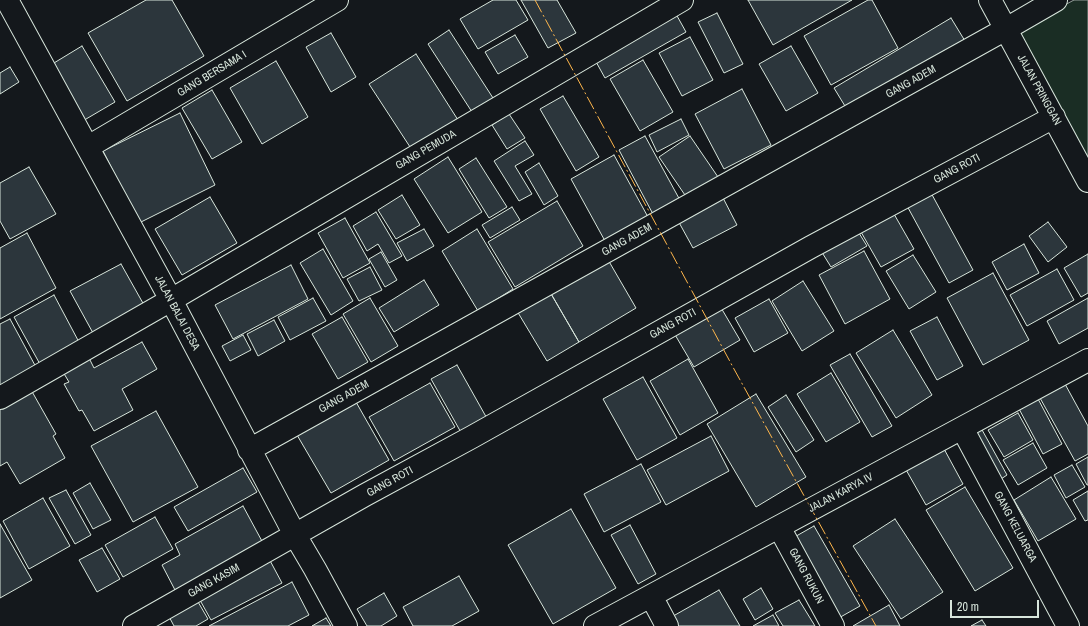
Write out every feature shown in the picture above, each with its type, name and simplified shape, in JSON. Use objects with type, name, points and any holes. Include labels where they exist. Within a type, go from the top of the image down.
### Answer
[{"type":"street","name":"JALAN BALAI DESA","points":[[7,0],[171,300],[295,535],[346,626]]},
{"type":"street","name":"GANG BERSAMA I","points":[[88,147],[337,0]]},
{"type":"street","name":"GANG PEMUDA","points":[[0,398],[171,300],[682,0]]},
{"type":"street","name":"JALAN PRINGGAN","points":[[990,0],[1088,180]]},
{"type":"street","name":"GANG ADEM","points":[[249,450],[1056,0]]},
{"type":"street","name":"GANG ROTI","points":[[295,535],[811,247],[1054,117]]},
{"type":"street","name":"JALAN KARYA IV","points":[[595,626],[962,428],[1085,368]]},
{"type":"street","name":"GANG KELUARGA","points":[[962,428],[1068,626]]},
{"type":"street","name":"GANG RUKUN","points":[[779,526],[833,626]]},
{"type":"street","name":"GANG KASIM","points":[[134,626],[295,535]]},
{"type":"street","points":[[651,596],[667,626]]},
{"type":"green space","points":[[1074,0],[1088,0],[1088,160],[1017,31]]},
{"type":"building","points":[[146,0],[172,0],[204,56],[127,101],[88,33]]},
{"type":"building","points":[[493,0],[516,0],[528,20],[478,49],[460,19]]},
{"type":"building","points":[[521,0],[557,0],[576,33],[548,48]]},
{"type":"building","points":[[748,0],[852,0],[773,45]]},
{"type":"building","points":[[868,0],[872,0],[898,48],[831,85],[804,36]]},
{"type":"building","points":[[717,13],[743,64],[724,73],[698,22]]},
{"type":"building","points":[[676,14],[686,32],[605,78],[595,60]]},
{"type":"building","points":[[951,18],[965,41],[848,111],[834,88]]},
{"type":"building","points":[[449,30],[493,98],[472,112],[428,44]]},
{"type":"building","points":[[331,33],[356,77],[331,92],[306,47]]},
{"type":"building","points":[[515,35],[528,57],[498,74],[485,52]]},
{"type":"building","points":[[690,37],[713,80],[682,96],[659,53]]},
{"type":"building","points":[[82,46],[115,102],[81,122],[49,66]]},
{"type":"building","points":[[791,46],[818,93],[786,111],[759,64]]},
{"type":"building","points":[[416,54],[458,120],[412,150],[369,84]]},
{"type":"building","points":[[643,60],[673,112],[640,131],[610,79]]},
{"type":"building","points":[[276,61],[308,117],[262,144],[230,88]]},
{"type":"building","points":[[10,67],[19,82],[0,94],[0,73]]},
{"type":"building","points":[[742,89],[771,145],[724,169],[695,114]]},
{"type":"building","points":[[212,90],[242,142],[212,159],[182,108]]},
{"type":"building","points":[[563,96],[599,157],[576,171],[540,109]]},
{"type":"building","points":[[180,113],[215,185],[139,223],[103,151]]},
{"type":"building","points":[[509,114],[525,138],[507,149],[492,125]]},
{"type":"building","points":[[681,119],[689,135],[657,152],[649,135]]},
{"type":"building","points":[[645,136],[681,202],[654,216],[619,150]]},
{"type":"building","points":[[690,136],[718,177],[687,198],[659,157]]},
{"type":"building","points":[[525,141],[534,155],[515,166],[532,194],[519,201],[494,161]]},
{"type":"building","points":[[614,155],[648,217],[605,241],[571,179]]},
{"type":"building","points":[[448,157],[482,212],[448,233],[414,179]]},
{"type":"building","points":[[476,158],[507,207],[489,218],[459,169]]},
{"type":"building","points":[[539,163],[558,196],[544,205],[525,172]]},
{"type":"building","points":[[29,167],[56,214],[10,239],[0,221],[0,183]]},
{"type":"building","points":[[930,191],[973,270],[949,283],[906,204]]},
{"type":"building","points":[[721,194],[737,225],[693,248],[676,217]]},
{"type":"building","points":[[402,195],[420,225],[396,239],[378,210]]},
{"type":"building","points":[[210,197],[237,243],[182,275],[155,229]]},
{"type":"building","points":[[557,201],[583,246],[515,287],[488,242]]},
{"type":"building","points":[[512,207],[520,220],[490,238],[482,225]]},
{"type":"building","points":[[376,212],[402,256],[389,263],[378,244],[367,251],[353,226]]},
{"type":"building","points":[[894,214],[914,249],[881,267],[861,232]]},
{"type":"building","points":[[345,218],[370,263],[343,278],[318,233]]},
{"type":"building","points":[[1048,222],[1067,247],[1048,262],[1029,236]]},
{"type":"building","points":[[854,225],[867,246],[831,267],[818,246]]},
{"type":"building","points":[[424,229],[434,246],[407,261],[397,243]]},
{"type":"building","points":[[477,229],[513,289],[478,311],[442,251]]},
{"type":"building","points":[[27,233],[56,288],[0,319],[0,248]]},
{"type":"building","points":[[1024,244],[1039,273],[1007,290],[992,262]]},
{"type":"building","points":[[323,249],[353,301],[331,315],[300,263]]},
{"type":"building","points":[[864,251],[890,299],[845,324],[819,275]]},
{"type":"building","points":[[381,252],[397,280],[385,287],[369,259]]},
{"type":"building","points":[[1088,254],[1088,293],[1081,297],[1064,268]]},
{"type":"building","points":[[913,255],[936,292],[909,309],[886,271]]},
{"type":"building","points":[[607,258],[636,308],[579,342],[550,292]]},
{"type":"building","points":[[121,264],[144,305],[93,333],[70,291]]},
{"type":"building","points":[[291,265],[308,299],[233,339],[215,305]]},
{"type":"building","points":[[370,267],[382,290],[359,301],[347,279]]},
{"type":"building","points":[[1057,269],[1074,300],[1027,326],[1010,295]]},
{"type":"building","points":[[993,273],[1029,340],[983,365],[947,298]]},
{"type":"building","points":[[424,280],[439,305],[394,332],[379,308]]},
{"type":"building","points":[[803,281],[834,331],[802,351],[772,301]]},
{"type":"building","points":[[550,292],[579,342],[547,361],[517,311]]},
{"type":"building","points":[[54,295],[80,344],[41,366],[14,317]]},
{"type":"building","points":[[313,298],[326,321],[290,340],[278,317]]},
{"type":"building","points":[[370,298],[398,346],[371,362],[343,314]]},
{"type":"building","points":[[1088,298],[1088,328],[1059,344],[1047,321]]},
{"type":"building","points":[[769,299],[788,333],[754,352],[735,318]]},
{"type":"building","points":[[720,306],[740,340],[694,367],[674,333]]},
{"type":"building","points":[[342,317],[368,362],[338,379],[312,334]]},
{"type":"building","points":[[937,317],[963,366],[937,380],[910,331]]},
{"type":"building","points":[[10,319],[37,369],[0,389],[0,324]]},
{"type":"building","points":[[274,320],[285,341],[258,356],[247,334]]},
{"type":"building","points":[[893,330],[932,395],[896,418],[856,353]]},
{"type":"building","points":[[243,335],[251,350],[230,361],[222,346]]},
{"type":"building","points":[[142,342],[157,369],[122,389],[133,410],[94,431],[82,410],[79,411],[64,384],[69,382],[63,372],[89,358],[94,368]]},
{"type":"building","points":[[850,354],[892,426],[872,437],[830,365]]},
{"type":"building","points":[[688,359],[718,413],[680,435],[650,381]]},
{"type":"building","points":[[457,365],[489,422],[463,436],[431,379]]},
{"type":"building","points":[[831,373],[860,422],[826,442],[797,394]]},
{"type":"building","points":[[643,377],[677,438],[637,460],[603,399]]},
{"type":"building","points":[[430,383],[455,427],[394,461],[369,417]]},
{"type":"building","points":[[1065,384],[1088,426],[1088,454],[1075,461],[1040,398]]},
{"type":"building","points":[[30,388],[56,434],[53,436],[65,458],[20,484],[7,462],[0,466],[0,405]]},
{"type":"building","points":[[756,394],[806,477],[756,507],[707,424]]},
{"type":"building","points":[[786,395],[814,440],[796,452],[768,407]]},
{"type":"building","points":[[1037,397],[1062,444],[1043,454],[1018,407]]},
{"type":"building","points":[[356,402],[389,460],[331,493],[297,435]]},
{"type":"building","points":[[156,411],[198,487],[133,522],[91,446]]},
{"type":"building","points":[[1018,413],[1033,440],[1004,457],[988,430]]},
{"type":"building","points":[[981,428],[1007,475],[995,483],[967,435]]},
{"type":"building","points":[[711,436],[729,471],[666,505],[647,470]]},
{"type":"building","points":[[1033,443],[1047,468],[1018,485],[1003,460]]},
{"type":"building","points":[[943,447],[963,484],[926,505],[905,468]]},
{"type":"building","points":[[1088,457],[1088,485],[1087,485],[1076,464]]},
{"type":"building","points":[[641,464],[661,502],[604,532],[584,494]]},
{"type":"building","points":[[1072,465],[1085,487],[1066,498],[1054,475]]},
{"type":"building","points":[[243,468],[257,492],[188,531],[174,507]]},
{"type":"building","points":[[1051,477],[1076,519],[1038,541],[1014,500]]},
{"type":"building","points":[[90,483],[111,520],[93,529],[73,493]]},
{"type":"building","points":[[965,487],[1013,568],[975,591],[926,510]]},
{"type":"building","points":[[66,490],[91,535],[75,544],[49,498]]},
{"type":"building","points":[[1088,491],[1088,520],[1085,521],[1073,500]]},
{"type":"building","points":[[43,498],[70,546],[29,569],[3,521]]},
{"type":"building","points":[[243,506],[263,543],[175,590],[162,565],[180,555],[175,544]]},
{"type":"building","points":[[571,509],[616,588],[553,624],[508,545]]},
{"type":"building","points":[[155,517],[173,549],[123,577],[105,545]]},
{"type":"building","points":[[895,519],[943,592],[901,619],[853,546]]},
{"type":"building","points":[[0,524],[32,580],[0,598]]},
{"type":"building","points":[[630,525],[656,574],[638,584],[611,535]]},
{"type":"building","points":[[814,526],[860,606],[837,619],[791,539]]},
{"type":"building","points":[[102,548],[120,579],[97,592],[79,560]]},
{"type":"building","points":[[267,555],[282,583],[211,620],[196,593]]},
{"type":"building","points":[[459,576],[479,611],[452,626],[413,626],[403,607]]},
{"type":"building","points":[[292,582],[309,615],[288,626],[209,626]]},
{"type":"building","points":[[761,588],[773,609],[755,620],[743,599]]},
{"type":"building","points":[[719,590],[740,626],[671,626],[668,619]]},
{"type":"building","points":[[384,593],[397,616],[381,626],[367,626],[357,609]]},
{"type":"building","points":[[194,595],[208,619],[196,626],[174,626],[166,611]]},
{"type":"building","points":[[799,600],[815,626],[783,626],[775,613]]},
{"type":"building","points":[[889,605],[900,626],[853,626]]},
{"type":"building","points":[[773,615],[779,626],[753,626]]},
{"type":"building","points":[[326,618],[331,626],[312,626]]},
{"type":"building","points":[[982,620],[986,626],[971,626]]},
{"type":"power","points":[[535,0],[734,369],[876,626]]}]
